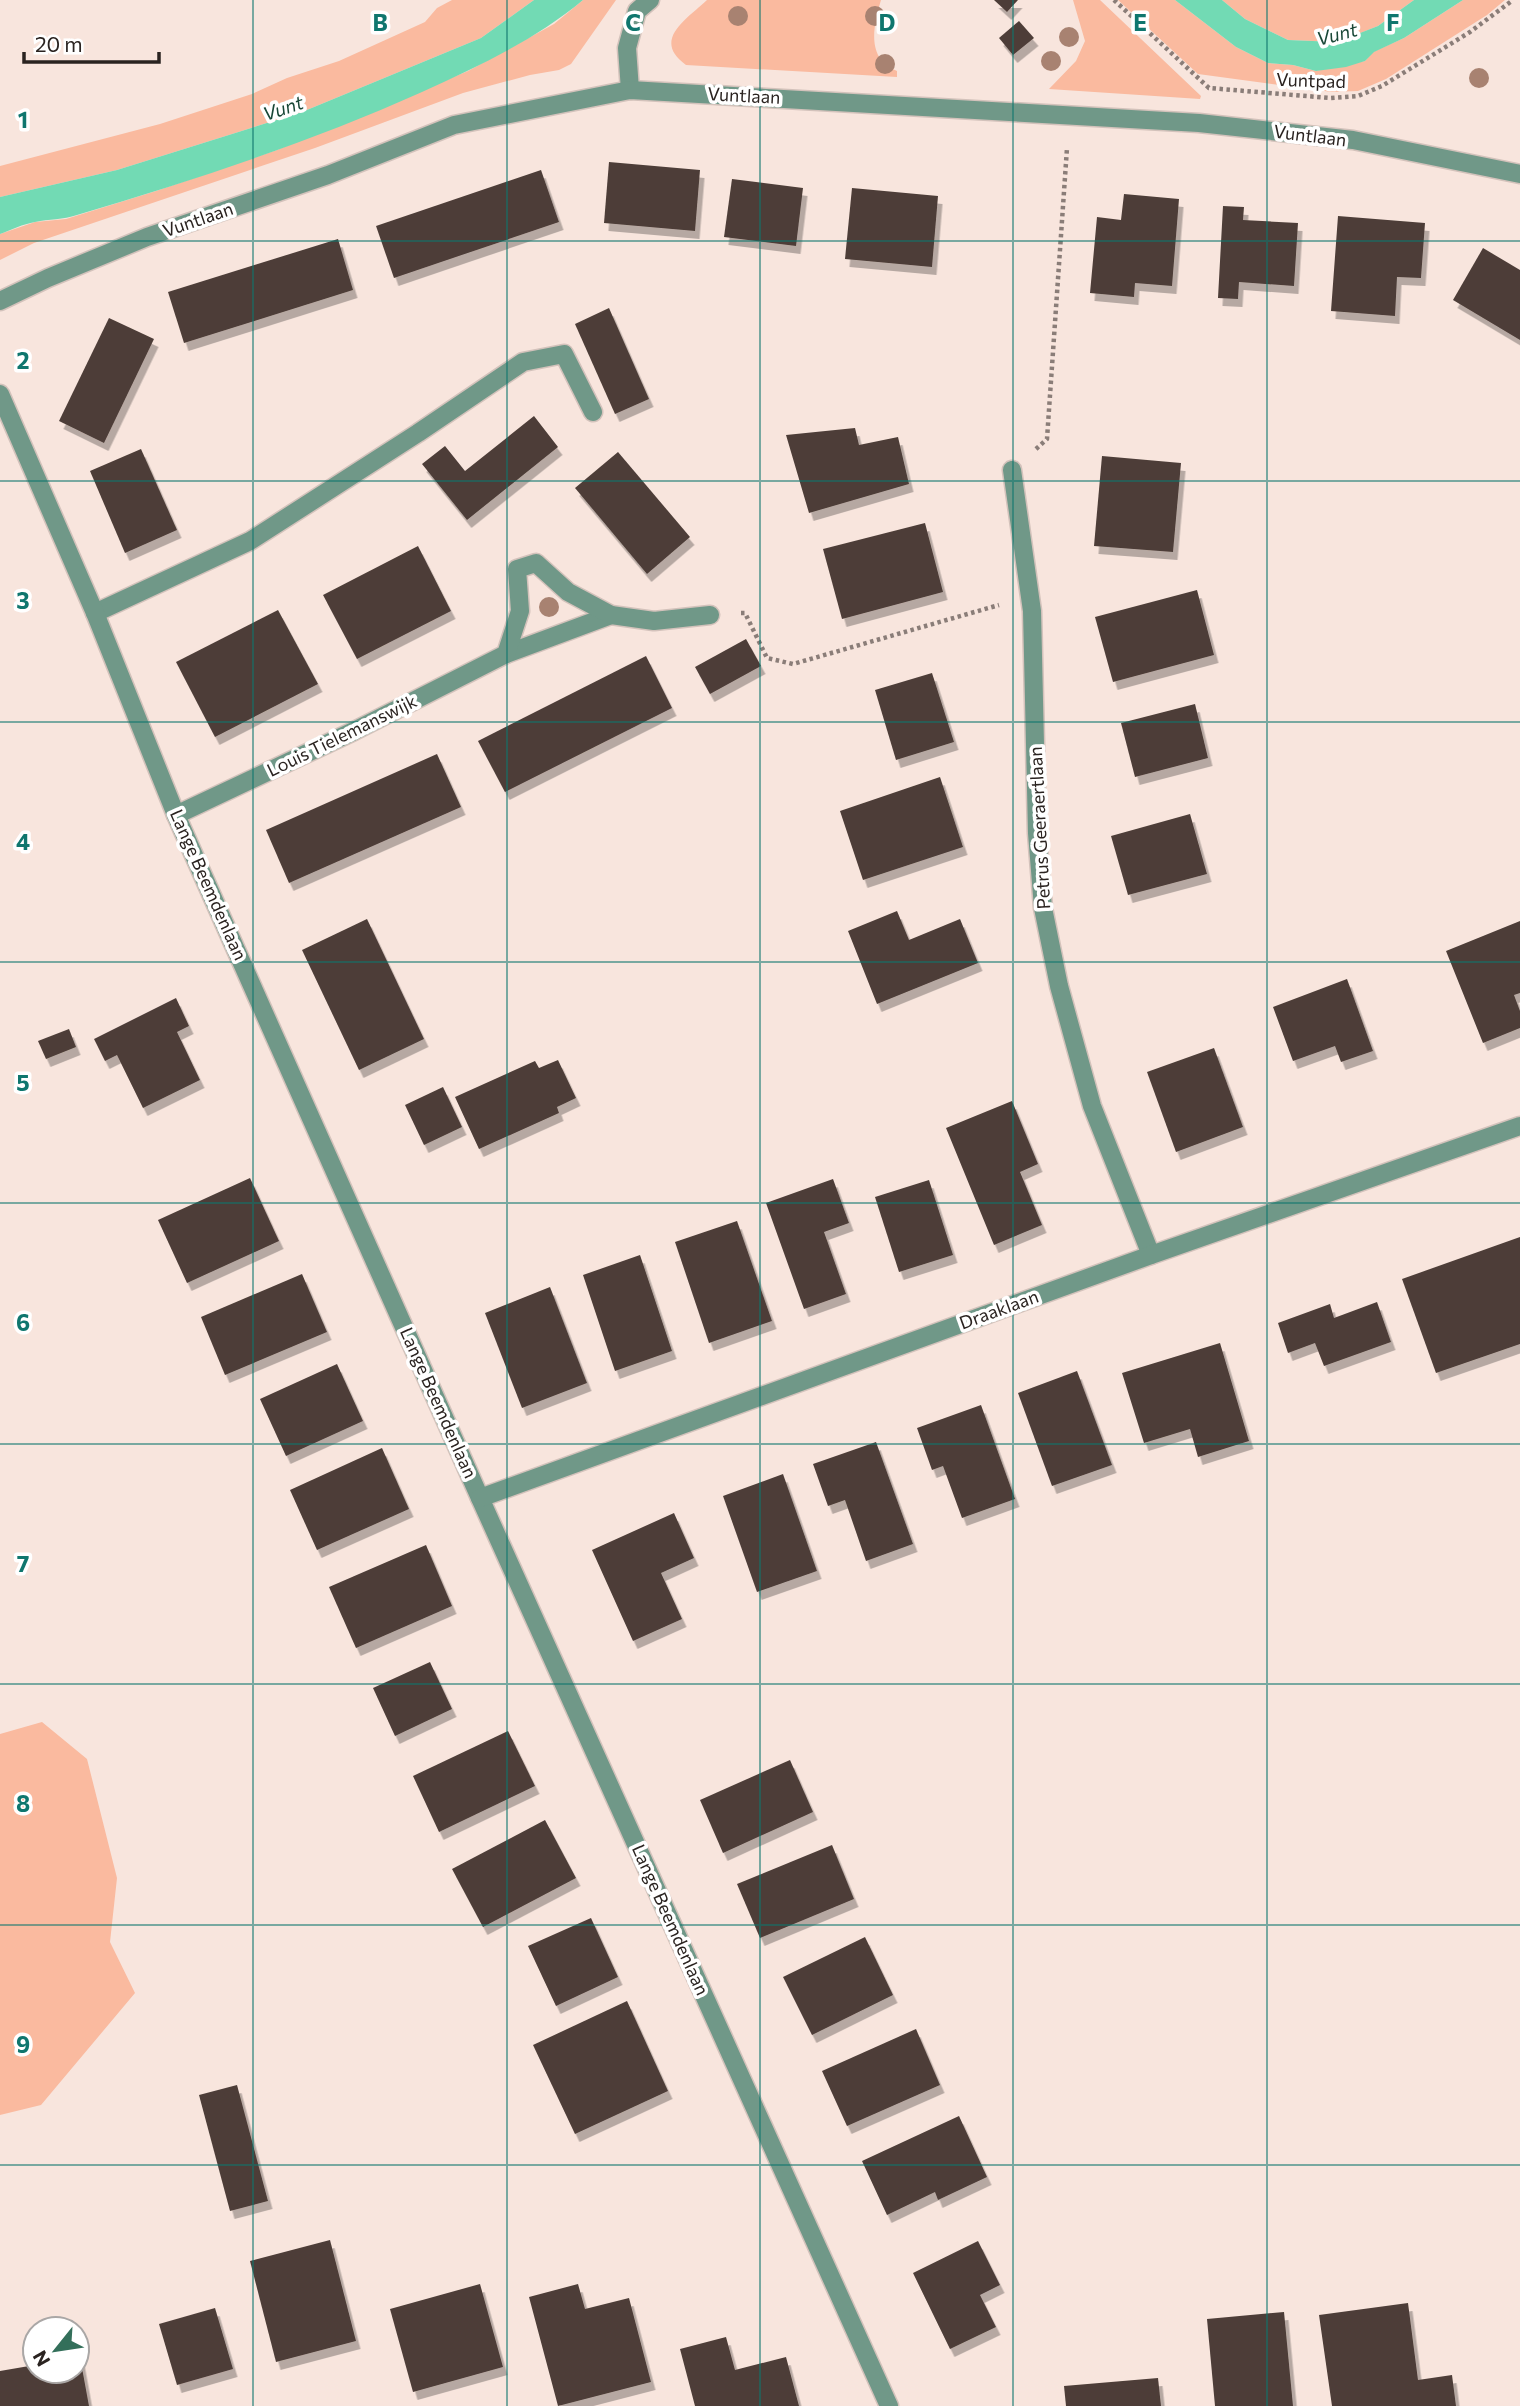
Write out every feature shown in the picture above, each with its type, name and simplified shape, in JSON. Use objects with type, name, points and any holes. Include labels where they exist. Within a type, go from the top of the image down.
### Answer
[{"type":"street","points":[[631,90],[627,48],[637,11],[650,0]]},
{"type":"street","name":"Vuntlaan","points":[[0,301],[147,237],[328,175],[454,125],[631,90],[1199,123],[1353,141],[1520,174]]},
{"type":"street","points":[[95,613],[250,541],[523,362],[564,354],[593,412]]},
{"type":"street","name":"Lange Beemdenlaan","points":[[0,394],[95,613],[176,815],[889,2406]]},
{"type":"street","name":"Petrus Geeraertlaan","points":[[1012,470],[1032,611],[1037,833],[1043,908],[1059,986],[1092,1106],[1151,1255]]},
{"type":"street","name":"Louis Tielemanswijk","points":[[506,654],[520,611],[517,569],[536,563],[568,592],[611,615],[654,621],[710,615]]},
{"type":"street","name":"Louis Tielemanswijk","points":[[176,815],[355,731],[506,654],[611,615]]},
{"type":"street","name":"Draaklaan","points":[[480,1498],[1151,1255],[1520,1126]]},
{"type":"path","name":"Vuntpad","points":[[1114,0],[1209,88],[1330,98],[1358,96],[1382,86],[1470,32],[1514,0]]},
{"type":"path","points":[[1012,470],[1047,439],[1069,115]]},
{"type":"path","points":[[710,615],[745,613],[767,659],[793,664],[1030,596]]},
{"type":"shaded area","points":[[452,0],[534,0],[481,38],[302,112],[117,170],[0,197],[0,166],[160,124],[252,94],[287,78],[339,61],[425,22],[437,8]]},
{"type":"shaded area","points":[[534,0],[583,0],[546,28],[485,62],[338,127],[165,188],[72,217],[31,223],[0,234],[0,197],[117,170],[302,112],[481,38]]},
{"type":"shaded area","points":[[583,0],[616,0],[571,64],[559,70],[463,93],[315,148],[34,243],[0,260],[0,234],[35,222],[66,219],[277,150],[468,71],[554,24]]},
{"type":"shaded area","points":[[707,0],[881,0],[874,41],[880,59],[897,71],[897,77],[686,65],[676,56],[672,38],[682,22]]},
{"type":"shaded area","points":[[1073,0],[1100,0],[1201,96],[1200,99],[1049,89],[1076,61],[1085,41]]},
{"type":"shaded area","points":[[1118,0],[1175,0],[1236,47],[1268,63],[1293,65],[1316,71],[1365,61],[1373,52],[1404,38],[1463,0],[1505,0],[1487,15],[1386,79],[1358,91],[1332,92],[1198,74]]},
{"type":"shaded area","points":[[1175,0],[1222,0],[1245,19],[1288,40],[1337,42],[1378,26],[1414,0],[1463,0],[1404,38],[1374,52],[1365,61],[1316,71],[1293,65],[1268,63],[1236,47]]},
{"type":"shaded area","points":[[1222,0],[1414,0],[1378,26],[1338,42],[1288,40],[1245,19]]},
{"type":"shaded area","points":[[42,1722],[87,1759],[117,1878],[110,1942],[135,1993],[41,2105],[0,2115],[0,1734]]},
{"type":"building","points":[[994,0],[1018,0],[1007,12]]},
{"type":"building","points":[[1019,21],[1034,38],[1013,55],[999,38]]},
{"type":"building","points":[[609,162],[700,170],[695,231],[604,223]]},
{"type":"building","points":[[541,170],[559,222],[394,278],[376,226]]},
{"type":"building","points":[[732,179],[803,188],[796,246],[724,237]]},
{"type":"building","points":[[852,188],[938,196],[932,267],[845,259]]},
{"type":"building","points":[[1124,194],[1179,199],[1172,286],[1135,283],[1134,297],[1090,293],[1097,217],[1121,220]]},
{"type":"building","points":[[1223,206],[1244,207],[1243,220],[1298,223],[1294,286],[1239,282],[1238,299],[1218,298]]},
{"type":"building","points":[[1338,216],[1425,223],[1421,278],[1397,277],[1395,316],[1331,311]]},
{"type":"building","points":[[338,239],[353,290],[184,343],[168,292]]},
{"type":"building","points":[[1483,248],[1520,270],[1520,340],[1453,300]]},
{"type":"building","points":[[609,308],[649,399],[615,414],[575,324]]},
{"type":"building","points":[[109,318],[154,339],[104,443],[59,421]]},
{"type":"building","points":[[534,416],[558,447],[467,520],[422,464],[445,446],[465,471]]},
{"type":"building","points":[[855,428],[859,445],[898,437],[909,484],[809,513],[786,435]]},
{"type":"building","points":[[141,449],[177,530],[125,553],[90,471]]},
{"type":"building","points":[[618,452],[690,537],[647,574],[575,488]]},
{"type":"building","points":[[1102,456],[1181,463],[1173,552],[1094,546]]},
{"type":"building","points":[[925,523],[943,592],[842,619],[823,549]]},
{"type":"building","points":[[418,546],[451,611],[357,659],[323,595]]},
{"type":"building","points":[[1197,590],[1214,655],[1113,682],[1095,617]]},
{"type":"building","points":[[278,610],[318,684],[215,737],[176,662]]},
{"type":"building","points":[[746,639],[761,666],[710,694],[695,667]]},
{"type":"building","points":[[646,656],[672,708],[505,792],[478,741]]},
{"type":"building","points":[[932,673],[954,742],[896,760],[875,690]]},
{"type":"building","points":[[1195,704],[1208,758],[1135,777],[1121,723]]},
{"type":"building","points":[[437,754],[461,807],[289,883],[266,830]]},
{"type":"building","points":[[940,777],[963,847],[863,880],[840,811]]},
{"type":"building","points":[[1190,814],[1207,874],[1128,895],[1111,836]]},
{"type":"building","points":[[897,911],[909,940],[960,919],[978,963],[877,1004],[848,931]]},
{"type":"building","points":[[367,919],[424,1039],[359,1070],[302,950]]},
{"type":"building","points":[[1520,921],[1520,993],[1514,995],[1520,1011],[1520,1028],[1483,1043],[1446,951]]},
{"type":"building","points":[[1347,979],[1373,1051],[1341,1062],[1335,1046],[1293,1061],[1273,1007]]},
{"type":"building","points":[[176,998],[189,1026],[177,1032],[200,1080],[143,1108],[117,1055],[105,1061],[94,1039]]},
{"type":"building","points":[[69,1029],[76,1047],[46,1059],[38,1041]]},
{"type":"building","points":[[1214,1048],[1243,1127],[1176,1152],[1147,1072]]},
{"type":"building","points":[[558,1060],[576,1098],[557,1107],[559,1113],[479,1149],[455,1097],[535,1061],[539,1068]]},
{"type":"building","points":[[443,1087],[462,1127],[424,1145],[405,1105]]},
{"type":"building","points":[[1012,1101],[1038,1164],[1020,1172],[1042,1225],[994,1245],[946,1128]]},
{"type":"building","points":[[250,1178],[279,1241],[187,1283],[158,1220]]},
{"type":"building","points":[[833,1179],[849,1223],[824,1232],[846,1294],[804,1309],[766,1203]]},
{"type":"building","points":[[929,1180],[953,1255],[899,1272],[875,1197]]},
{"type":"building","points":[[737,1221],[772,1321],[709,1343],[675,1242]]},
{"type":"building","points":[[1520,1237],[1520,1344],[1436,1373],[1402,1279]]},
{"type":"building","points":[[640,1255],[672,1351],[615,1371],[583,1275]]},
{"type":"building","points":[[302,1274],[327,1332],[225,1375],[201,1317]]},
{"type":"building","points":[[550,1287],[587,1383],[522,1408],[485,1313]]},
{"type":"building","points":[[1377,1302],[1391,1342],[1324,1366],[1315,1343],[1288,1353],[1278,1323],[1330,1304],[1334,1318]]},
{"type":"building","points":[[1220,1343],[1249,1441],[1198,1457],[1190,1429],[1144,1443],[1122,1373]]},
{"type":"building","points":[[337,1364],[363,1421],[286,1456],[260,1399]]},
{"type":"building","points":[[1077,1371],[1112,1465],[1052,1486],[1018,1393]]},
{"type":"building","points":[[981,1405],[1015,1499],[962,1518],[943,1466],[932,1470],[917,1428]]},
{"type":"building","points":[[876,1442],[913,1544],[866,1561],[845,1500],[828,1506],[813,1464]]},
{"type":"building","points":[[382,1448],[409,1509],[317,1550],[290,1490]]},
{"type":"building","points":[[783,1474],[817,1571],[757,1592],[723,1496]]},
{"type":"building","points":[[674,1513],[694,1558],[661,1573],[682,1619],[633,1641],[592,1550]]},
{"type":"building","points":[[426,1545],[452,1606],[356,1648],[329,1587]]},
{"type":"building","points":[[430,1662],[452,1709],[395,1736],[373,1688]]},
{"type":"building","points":[[508,1731],[535,1786],[439,1832],[413,1776]]},
{"type":"building","points":[[790,1760],[813,1812],[723,1853],[700,1800]]},
{"type":"building","points":[[545,1820],[576,1878],[483,1927],[452,1869]]},
{"type":"building","points":[[832,1845],[854,1899],[760,1938],[737,1884]]},
{"type":"building","points":[[591,1918],[618,1977],[556,2006],[528,1946]]},
{"type":"building","points":[[865,1937],[893,1995],[812,2035],[783,1977]]},
{"type":"building","points":[[627,2001],[668,2091],[575,2134],[533,2045]]},
{"type":"building","points":[[916,2029],[940,2085],[847,2126],[822,2071]]},
{"type":"building","points":[[237,2085],[268,2201],[230,2211],[199,2095]]},
{"type":"building","points":[[959,2116],[987,2177],[938,2200],[935,2192],[887,2215],[862,2161]]},
{"type":"building","points":[[330,2240],[356,2341],[276,2362],[250,2261]]},
{"type":"building","points":[[978,2241],[1000,2285],[980,2295],[996,2327],[950,2349],[913,2273]]},
{"type":"building","points":[[480,2284],[503,2367],[413,2392],[390,2309]]},
{"type":"building","points":[[578,2284],[585,2309],[629,2298],[651,2382],[558,2406],[529,2297]]},
{"type":"building","points":[[1408,2303],[1418,2380],[1452,2375],[1456,2406],[1332,2406],[1319,2315]]},
{"type":"building","points":[[215,2308],[233,2369],[177,2385],[159,2324]]},
{"type":"building","points":[[1284,2312],[1293,2406],[1215,2406],[1207,2319]]},
{"type":"building","points":[[726,2337],[735,2370],[786,2357],[799,2406],[695,2406],[680,2349]]},
{"type":"building","points":[[21,2367],[21,2385],[85,2385],[89,2406],[0,2406],[0,2371]]},
{"type":"building","points":[[1158,2378],[1161,2406],[1066,2406],[1064,2386]]},
{"type":"water label","name":"Vunt","points":[[1337,34]]},
{"type":"water label","name":"Vunt","points":[[283,108]]}]
